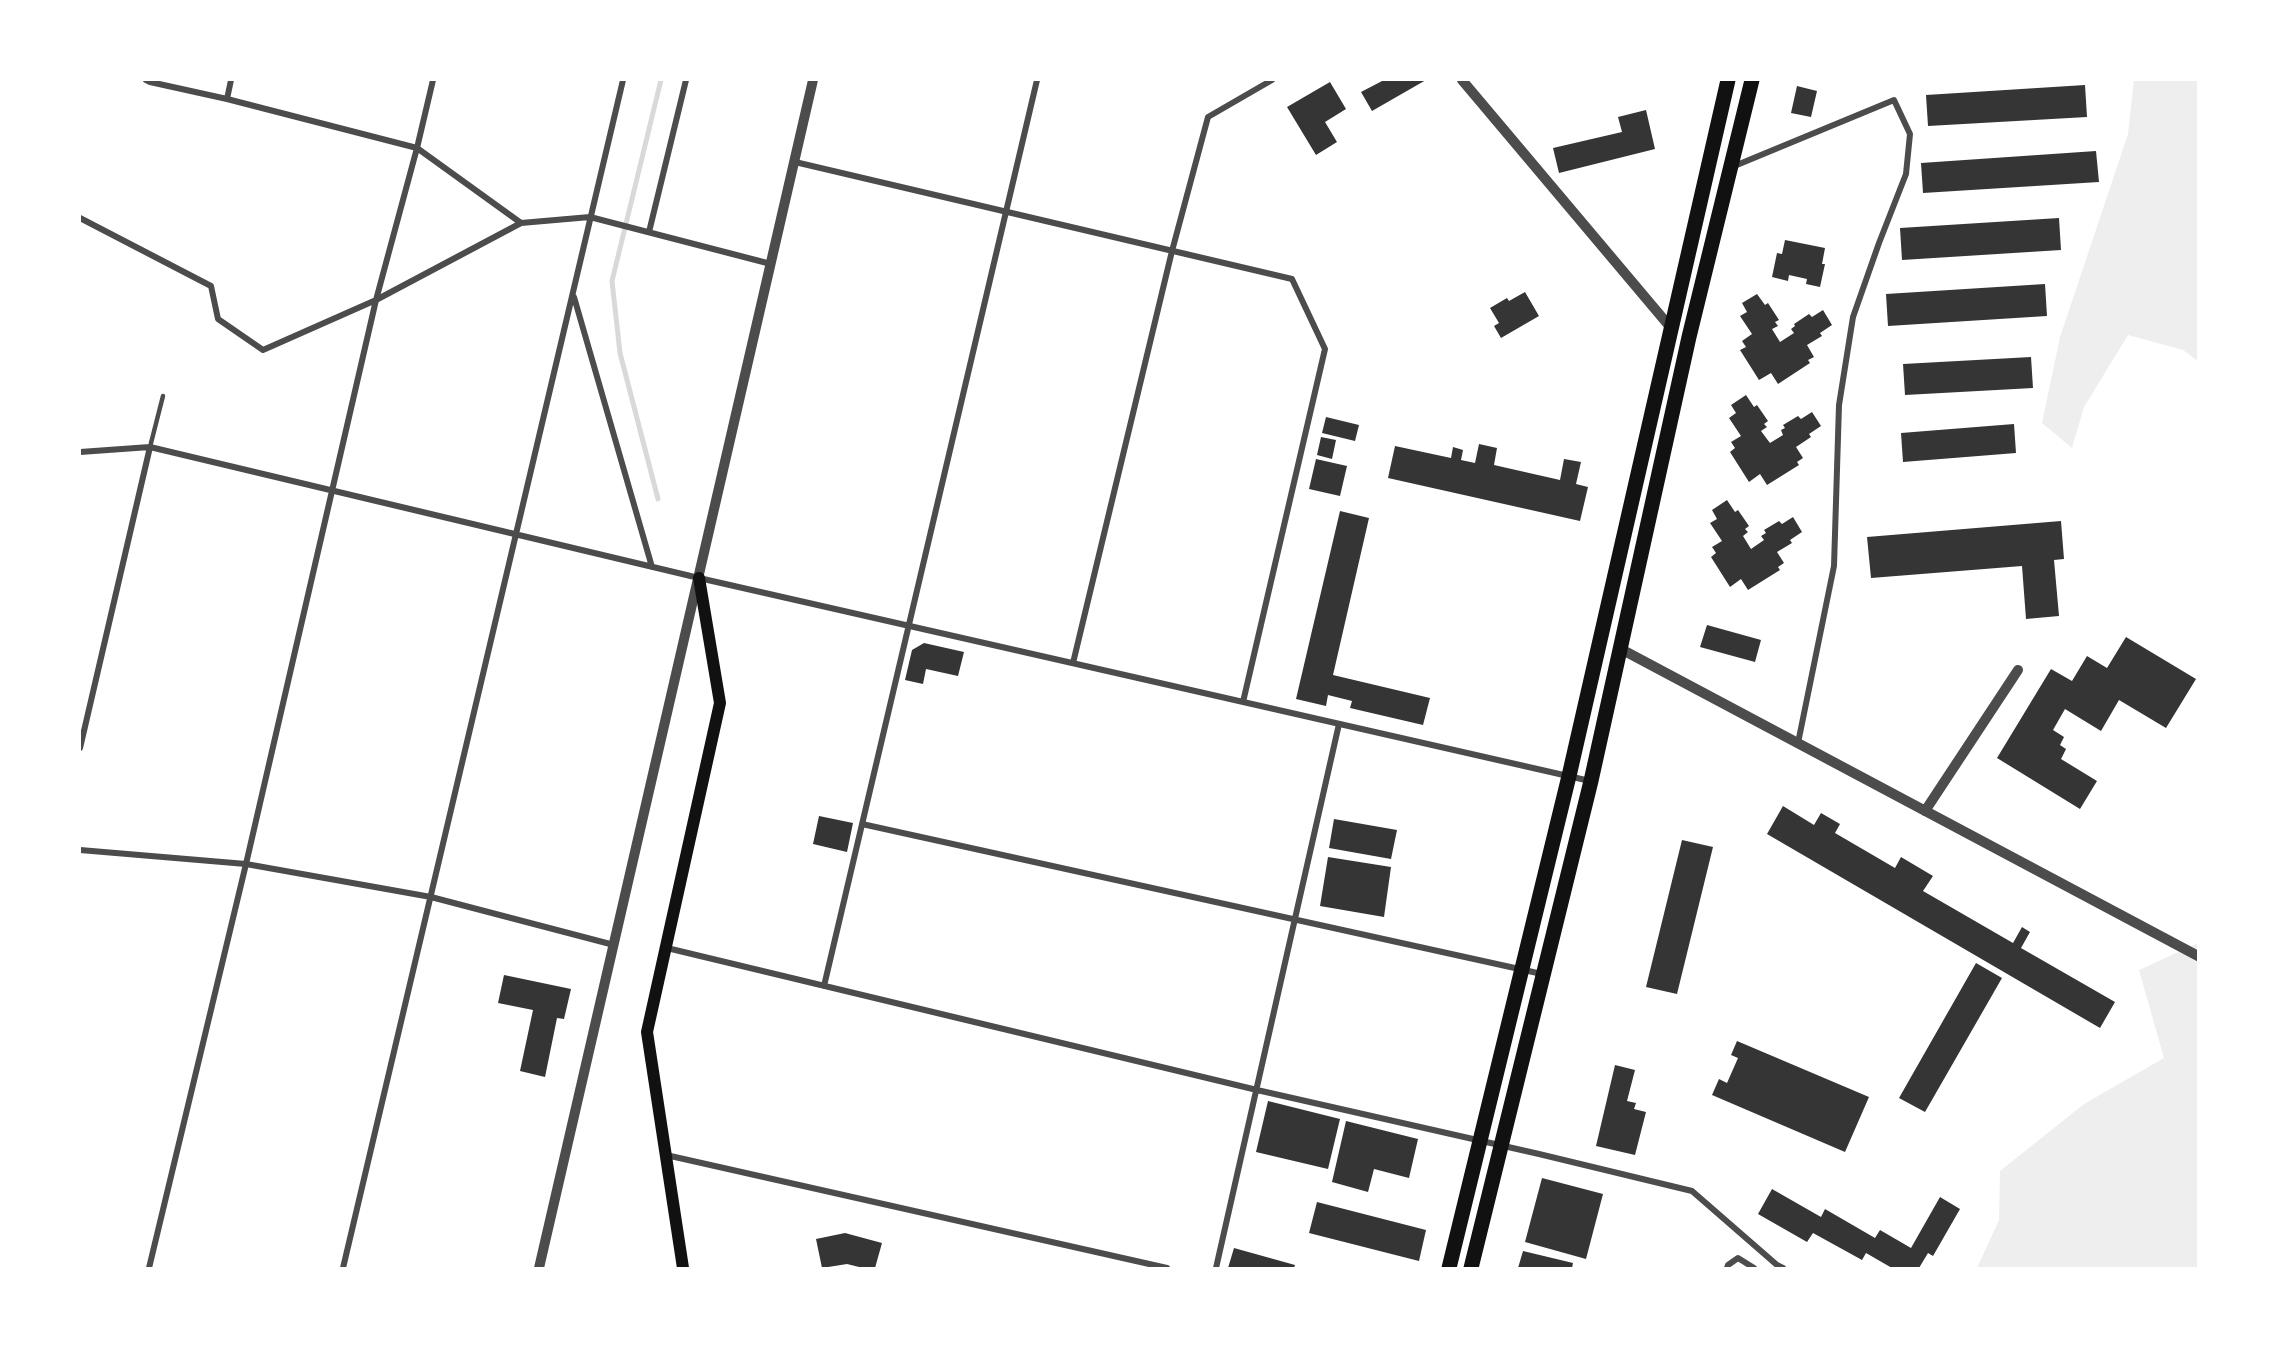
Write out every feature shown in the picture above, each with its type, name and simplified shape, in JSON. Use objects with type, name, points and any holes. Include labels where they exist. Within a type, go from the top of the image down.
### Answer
[{"type":"main road","points":[[1449,1269],[1569,776],[1728,80]]},
{"type":"main road","points":[[1471,1269],[1591,781],[1689,337],[1752,80]]},
{"type":"main road","points":[[682,1269],[648,1032],[720,703],[699,578]]},
{"type":"street","points":[[146,80],[417,148],[521,223]]},
{"type":"street","points":[[227,99],[231,80]]},
{"type":"street","points":[[149,1269],[246,864],[376,300],[433,80]]},
{"type":"street","points":[[343,1269],[623,80]]},
{"type":"street","points":[[649,232],[686,80]]},
{"type":"street","points":[[539,1269],[813,80]]},
{"type":"street","points":[[824,986],[1037,80]]},
{"type":"street","points":[[1073,663],[1172,251],[1208,117],[1272,80]]},
{"type":"street","points":[[1462,80],[1671,328]]},
{"type":"street","points":[[1731,167],[1894,100],[1910,134],[1906,174],[1878,243],[1853,317],[1839,405],[1834,566],[1798,743]]},
{"type":"street","points":[[795,162],[1292,279],[1325,349],[1243,702]]},
{"type":"street","points":[[80,218],[211,286],[218,319],[263,350],[376,300],[521,223],[590,217],[771,264]]},
{"type":"street","points":[[573,295],[652,567]]},
{"type":"street","points":[[80,748],[150,447]]},
{"type":"street","points":[[80,452],[150,447],[699,578],[1591,781]]},
{"type":"street","points":[[1619,648],[2199,956]]},
{"type":"street","points":[[1925,810],[2019,670]]},
{"type":"street","points":[[1216,1269],[1339,724]]},
{"type":"street","points":[[862,824],[1542,974]]},
{"type":"street","points":[[80,850],[246,864],[431,897],[614,945]]},
{"type":"street","points":[[667,948],[1257,1090],[1692,1191],[1778,1268]]},
{"type":"street","points":[[666,1155],[1167,1269]]},
{"type":"street","points":[[1727,1269],[1728,1265],[1738,1258],[1754,1269]]},
{"type":"lane","points":[[150,447],[163,396]]},
{"type":"shaded area","points":[[2134,80],[2198,80],[2198,361],[2183,350],[2128,335],[2084,407],[2072,448],[2042,423],[2060,337],[2128,134]]},
{"type":"shaded area","points":[[2198,943],[2198,1268],[1977,1268],[1999,1220],[2000,1171],[2084,1104],[2164,1058],[2139,970]]},
{"type":"building","points":[[1384,80],[1426,80],[1372,111],[1361,92]]},
{"type":"building","points":[[1330,82],[1346,109],[1325,122],[1337,142],[1316,155],[1287,107]]},
{"type":"building","points":[[2085,85],[2087,117],[1928,126],[1926,95]]},
{"type":"building","points":[[1797,86],[1817,91],[1811,117],[1791,113]]},
{"type":"building","points":[[1646,110],[1655,149],[1559,173],[1553,148],[1622,132],[1618,117]]},
{"type":"building","points":[[2096,151],[2099,182],[1923,193],[1921,163]]},
{"type":"building","points":[[2059,218],[2061,250],[1902,260],[1900,228]]},
{"type":"building","points":[[1785,240],[1825,248],[1822,264],[1825,264],[1820,287],[1806,284],[1807,279],[1789,275],[1788,281],[1772,277],[1777,253],[1782,254]]},
{"type":"building","points":[[2045,284],[2047,316],[1888,326],[1886,294]]},
{"type":"building","points":[[1525,292],[1539,316],[1501,338],[1494,326],[1499,323],[1490,308],[1507,298],[1509,301]]},
{"type":"building","points":[[1757,294],[1765,305],[1768,303],[1779,320],[1775,322],[1778,326],[1772,329],[1780,342],[1794,333],[1791,329],[1795,326],[1794,324],[1809,314],[1812,317],[1823,310],[1832,325],[1820,333],[1822,336],[1807,345],[1814,357],[1808,360],[1810,363],[1778,384],[1771,373],[1759,380],[1740,350],[1746,347],[1742,341],[1752,334],[1740,316],[1747,312],[1742,303]]},
{"type":"building","points":[[2031,357],[2033,388],[1905,395],[1903,364]]},
{"type":"building","points":[[1746,395],[1754,407],[1757,405],[1768,421],[1764,424],[1767,427],[1761,431],[1770,443],[1783,435],[1781,430],[1785,428],[1783,425],[1798,416],[1801,419],[1812,412],[1821,426],[1809,434],[1811,437],[1796,447],[1803,458],[1797,462],[1799,465],[1767,485],[1760,474],[1749,482],[1730,452],[1735,448],[1731,442],[1741,436],[1729,418],[1736,413],[1731,405]]},
{"type":"building","points":[[1326,417],[1359,425],[1355,441],[1322,433]]},
{"type":"building","points":[[2014,424],[2016,453],[1903,462],[1901,433]]},
{"type":"building","points":[[1321,437],[1336,440],[1332,459],[1317,455]]},
{"type":"building","points":[[1479,444],[1497,448],[1494,465],[1560,480],[1564,459],[1581,462],[1576,484],[1588,487],[1580,521],[1388,478],[1395,446],[1451,458],[1453,447],[1463,450],[1461,460],[1475,463]]},
{"type":"building","points":[[1316,459],[1347,466],[1340,496],[1309,489]]},
{"type":"building","points":[[1727,500],[1735,512],[1738,510],[1749,526],[1745,529],[1748,532],[1743,536],[1751,549],[1764,540],[1761,536],[1766,533],[1764,530],[1779,521],[1782,524],[1793,517],[1802,532],[1790,540],[1792,543],[1777,552],[1784,563],[1778,567],[1780,570],[1748,590],[1741,579],[1730,587],[1711,557],[1716,553],[1712,547],[1722,541],[1710,523],[1717,519],[1712,510]]},
{"type":"building","points":[[1340,511],[1369,518],[1333,675],[1430,698],[1423,725],[1350,708],[1352,701],[1328,695],[1326,706],[1296,699]]},
{"type":"building","points":[[2061,521],[2064,559],[2054,560],[2059,616],[2026,619],[2022,566],[1871,578],[1867,537]]},
{"type":"building","points":[[1707,625],[1761,640],[1755,662],[1700,647]]},
{"type":"building","points":[[2126,637],[2196,679],[2166,728],[2119,700],[2101,731],[2065,709],[2053,730],[2064,737],[2060,745],[2066,749],[2061,759],[2097,781],[2080,809],[1997,758],[2051,669],[2072,681],[2087,656],[2107,668]]},
{"type":"building","points":[[924,643],[964,652],[958,676],[926,669],[923,684],[905,680],[912,650]]},
{"type":"building","points":[[1783,806],[1814,825],[1821,813],[1840,824],[1835,833],[1895,868],[1901,857],[1933,876],[1923,891],[2013,943],[2022,927],[2030,932],[2021,948],[2115,1002],[2100,1028],[1767,834]]},
{"type":"building","points":[[819,816],[853,823],[847,852],[813,844]]},
{"type":"building","points":[[1334,819],[1397,830],[1391,859],[1329,848]]},
{"type":"building","points":[[1682,840],[1713,847],[1677,994],[1646,987]]},
{"type":"building","points":[[1328,857],[1391,867],[1384,917],[1320,906]]},
{"type":"building","points":[[1976,963],[2002,978],[1925,1112],[1899,1098]]},
{"type":"building","points":[[504,975],[571,989],[564,1019],[557,1018],[545,1077],[520,1071],[533,1010],[498,1003]]},
{"type":"building","points":[[1737,1041],[1869,1097],[1845,1152],[1712,1095],[1719,1079],[1727,1083],[1738,1058],[1731,1055]]},
{"type":"building","points":[[1615,1065],[1635,1070],[1627,1101],[1636,1103],[1634,1109],[1646,1112],[1635,1155],[1596,1146]]},
{"type":"building","points":[[1268,1101],[1340,1119],[1328,1169],[1256,1152]]},
{"type":"building","points":[[1346,1121],[1418,1139],[1409,1178],[1374,1169],[1368,1192],[1332,1182]]},
{"type":"building","points":[[1542,1178],[1603,1194],[1586,1259],[1525,1242]]},
{"type":"building","points":[[1772,1189],[1821,1217],[1825,1209],[1875,1238],[1880,1230],[1911,1248],[1940,1197],[1960,1209],[1933,1256],[1928,1253],[1919,1268],[1892,1268],[1866,1253],[1862,1260],[1813,1233],[1807,1242],[1758,1214]]},
{"type":"building","points":[[1317,1202],[1426,1230],[1419,1261],[1309,1233]]},
{"type":"building","points":[[845,1233],[882,1243],[875,1268],[847,1264],[822,1268],[816,1239]]},
{"type":"building","points":[[1234,1248],[1295,1265],[1294,1268],[1228,1268]]},
{"type":"building","points":[[1523,1251],[1573,1263],[1572,1268],[1518,1268]]},
{"type":"waterway","points":[[658,499],[620,353],[612,281],[661,80]]}]
